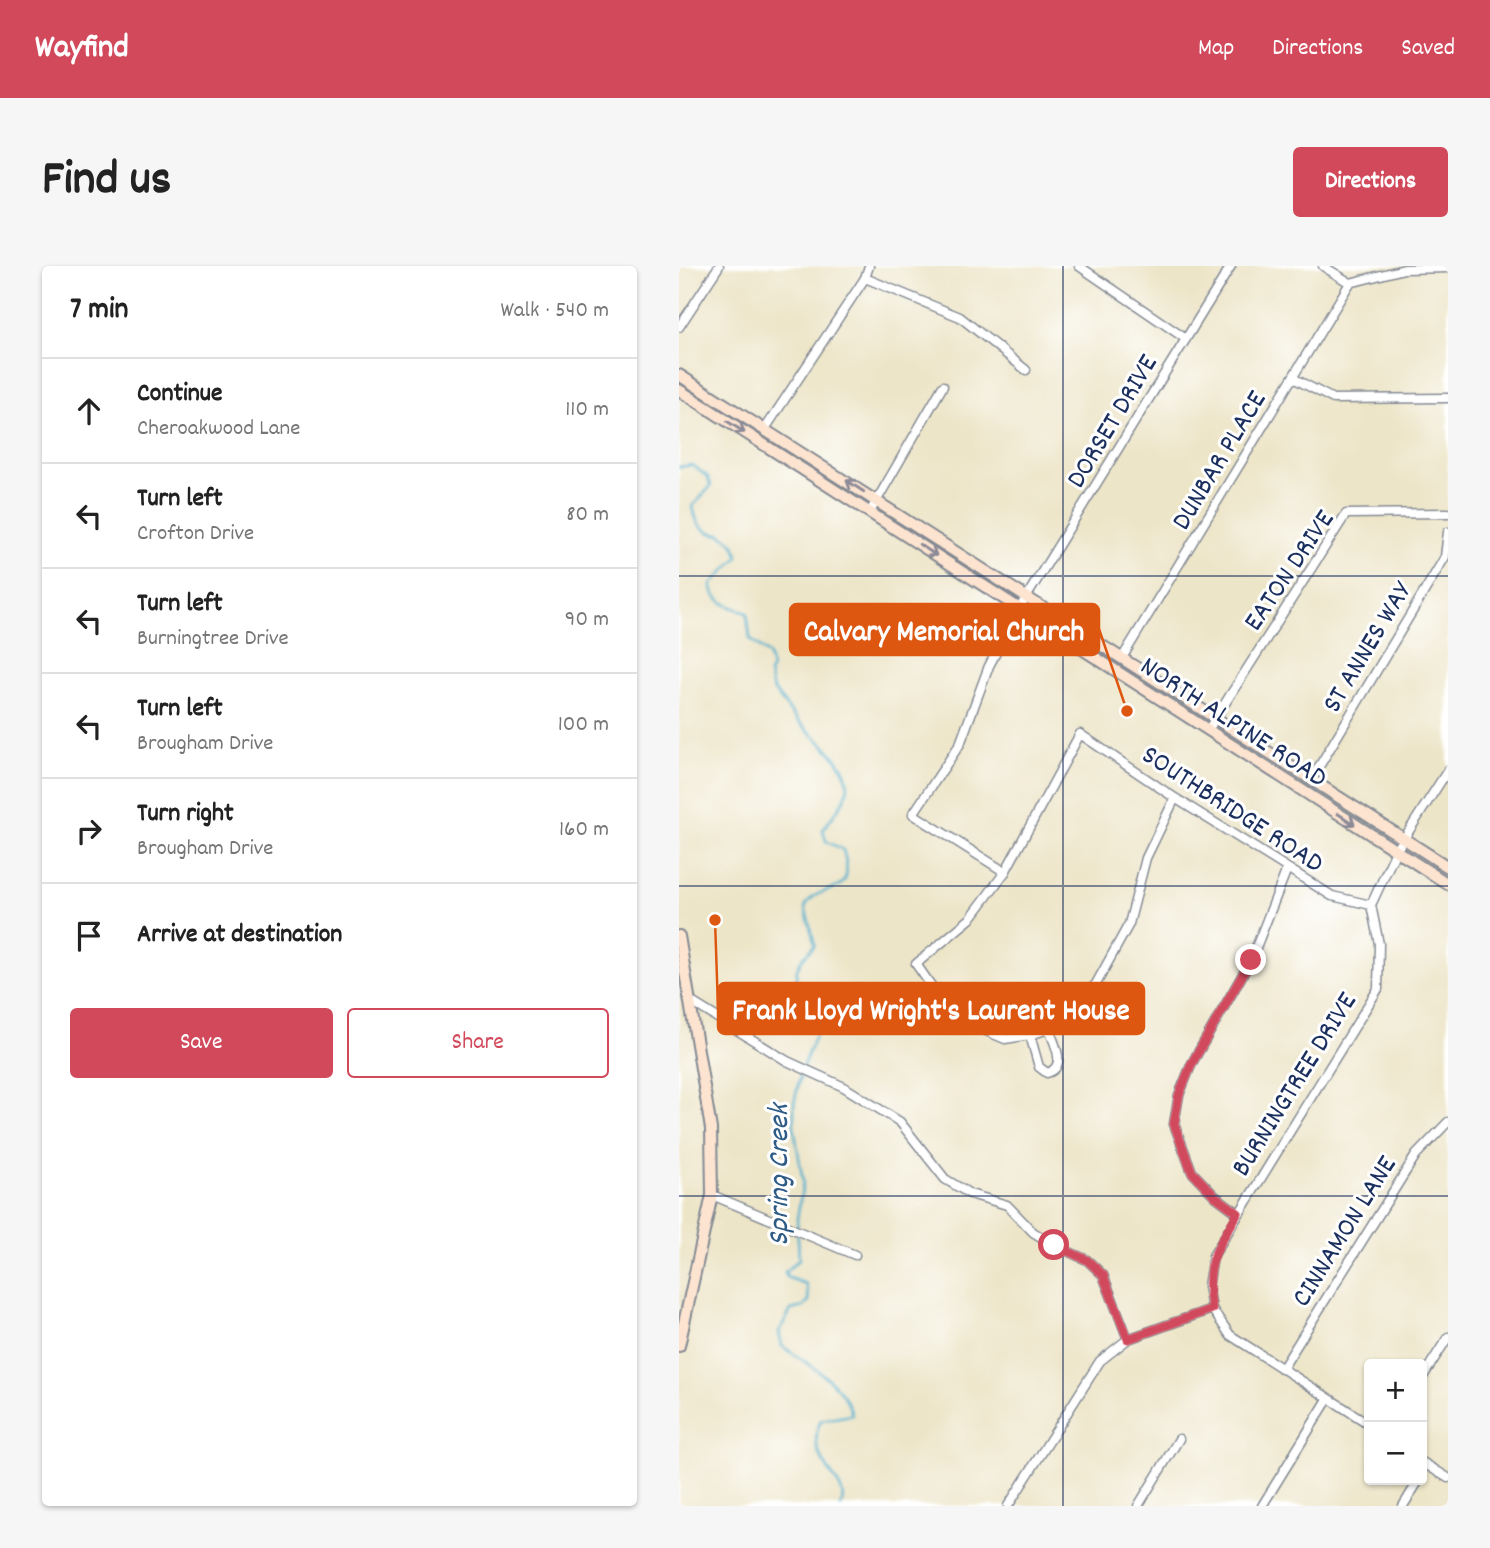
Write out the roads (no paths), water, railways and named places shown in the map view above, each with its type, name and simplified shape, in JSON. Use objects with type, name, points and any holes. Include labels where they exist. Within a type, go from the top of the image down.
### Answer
[{"type":"main road","name":"NORTH ALPINE ROAD","points":[[679,375],[1448,867]]},
{"type":"main road","name":"NORTH ALPINE ROAD","points":[[679,390],[1448,884]]},
{"type":"main road","points":[[679,936],[711,1129],[712,1195],[679,1346]]},
{"type":"street","points":[[679,327],[719,266]]},
{"type":"street","points":[[765,429],[865,278],[869,266]]},
{"type":"street","points":[[1079,266],[1186,339]]},
{"type":"street","points":[[1092,275],[1098,266]]},
{"type":"street","name":"DORSET DRIVE","points":[[1005,872],[912,814],[960,744],[989,666],[1019,609],[1231,266]]},
{"type":"street","points":[[1323,266],[1350,284],[1404,269],[1448,268]]},
{"type":"street","points":[[865,278],[960,317],[1026,370]]},
{"type":"street","name":"DUNBAR PLACE","points":[[1122,657],[1350,284]]},
{"type":"street","points":[[1293,377],[1333,399],[1448,397]]},
{"type":"street","points":[[870,512],[943,386]]},
{"type":"street","name":"EATON DRIVE","points":[[1208,730],[1346,514],[1448,513]]},
{"type":"street","name":"ST ANNES WAY","points":[[1311,780],[1445,557],[1448,532]]},
{"type":"street","name":"SOUTHBRIDGE ROAD","points":[[1005,872],[1080,734],[1175,798],[1332,896],[1371,905]]},
{"type":"street","points":[[1371,905],[1396,851],[1448,770]]},
{"type":"street","points":[[1005,872],[969,919],[916,964],[953,1017],[1005,1038],[1054,1028],[1096,984],[1129,924],[1146,858],[1175,798]]},
{"type":"street","points":[[1238,1213],[1215,1196],[1192,1172],[1174,1124],[1179,1095],[1192,1063],[1251,960],[1287,869]]},
{"type":"street","name":"BURNINGTREE DRIVE","points":[[1212,1309],[1208,1286],[1213,1256],[1378,989],[1379,944],[1371,905]]},
{"type":"street","points":[[690,1001],[787,1060],[843,1087],[900,1122],[945,1179],[970,1194],[1007,1205],[1033,1232],[1087,1260],[1103,1275],[1128,1339]]},
{"type":"street","points":[[1030,1035],[1039,1067],[1047,1073],[1051,1072],[1058,1066],[1059,1057],[1054,1028]]},
{"type":"street","name":"CINNAMON LANE","points":[[1282,1369],[1416,1155],[1448,1122]]},
{"type":"street","points":[[712,1195],[855,1255]]},
{"type":"street","points":[[1008,1506],[1100,1361],[1128,1339],[1212,1309],[1230,1335],[1366,1422]]},
{"type":"street","points":[[1427,1371],[1446,1343]]},
{"type":"street","points":[[1262,1506],[1328,1399]]},
{"type":"street","points":[[1138,1506],[1179,1439]]},
{"type":"street","points":[[1427,1465],[1448,1479]]},
{"type":"street","points":[[1403,1506],[1416,1485]]},
{"type":"waterway","name":"Spring Creek","points":[[679,467],[692,465],[708,477],[711,486],[693,506],[696,517],[701,526],[709,532],[721,534],[731,541],[737,553],[738,557],[711,585],[713,591],[725,604],[747,613],[750,639],[768,654],[773,689],[800,723],[834,756],[846,776],[848,787],[845,798],[823,830],[826,841],[843,850],[847,866],[846,877],[842,884],[819,894],[805,907],[815,945],[800,962],[796,977],[797,983],[819,995],[823,1016],[802,1068],[794,1103],[794,1127],[803,1182],[797,1219],[799,1259],[785,1272],[786,1277],[806,1284],[809,1301],[803,1307],[791,1310],[779,1332],[782,1346],[833,1384],[848,1403],[852,1415],[821,1420],[817,1435],[817,1448],[840,1488],[843,1497],[841,1506]]},
{"type":"place","name":"Calvary Memorial Church","points":[[1127,711]]},
{"type":"place","name":"Frank Lloyd Wright's Laurent House","points":[[715,920]]}]
